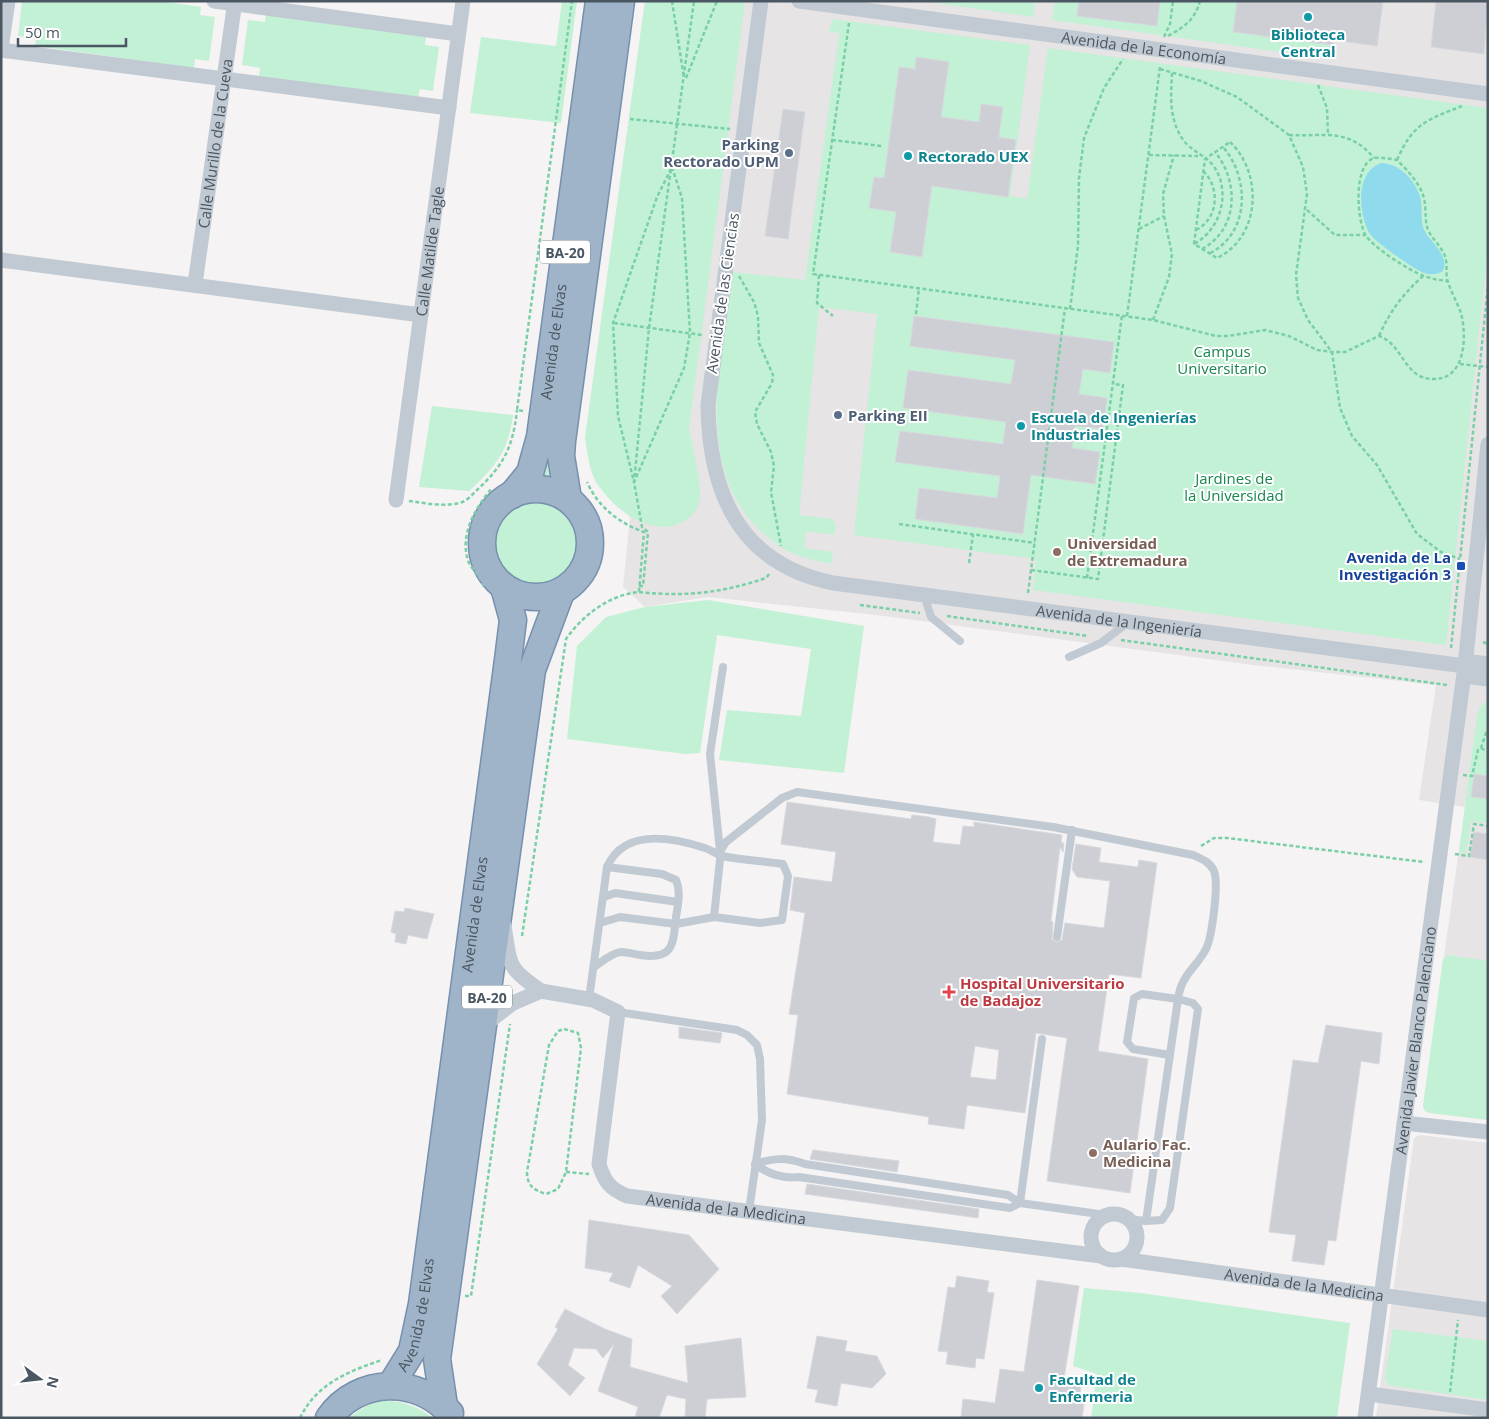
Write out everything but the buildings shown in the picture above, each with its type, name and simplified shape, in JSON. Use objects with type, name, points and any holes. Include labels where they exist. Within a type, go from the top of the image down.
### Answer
[{"type":"highway","name":"Avenida de Elvas","points":[[512,495],[530,473],[540,437],[599,1]]},
{"type":"highway","name":"Avenida de Elvas","points":[[568,499],[561,456],[562,441],[621,1]]},
{"type":"highway","name":"BA-20","points":[[541,489],[555,492],[568,499],[584,518],[590,536],[590,547],[586,565],[580,575],[561,592],[534,597],[522,595],[504,587],[490,572],[485,559],[483,536],[490,515],[503,501],[512,495],[526,490],[541,489]]},
{"type":"highway","name":"Avenida de Elvas","points":[[391,1385],[412,1351],[422,1304],[508,660],[512,620],[504,587]]},
{"type":"highway","name":"Avenida de Elvas","points":[[449,1412],[437,1359],[446,1293],[532,670],[561,592]]},
{"type":"highway","name":"BA-20","points":[[329,1418],[335,1410],[358,1392],[391,1385],[413,1388],[431,1396],[449,1412]]},
{"type":"street","points":[[8,1],[1,49],[449,108]]},
{"type":"street","points":[[214,1],[458,34]]},
{"type":"street","name":"Calle Matilde Tagle","points":[[396,500],[463,1]]},
{"type":"street","name":"Avenida de las Ciencias","points":[[761,1],[716,337],[708,413],[712,456],[717,478],[725,499],[744,531],[760,549],[778,563]]},
{"type":"street","name":"Avenida de la Economía","points":[[799,1],[1126,45],[1163,44],[1311,70],[1488,94]]},
{"type":"street","name":"Calle Murillo de la Cueva","points":[[195,284],[235,3]]},
{"type":"street","points":[[1,260],[421,315]]},
{"type":"street","name":"Avenida Javier Blanco Palenciano","points":[[1366,1418],[1404,1123],[1433,852],[1451,774],[1465,668],[1488,444]]},
{"type":"street","name":"Avenida de la Ingeniería","points":[[778,563],[819,580],[1465,668]]},
{"type":"street","points":[[1465,668],[1488,664]]},
{"type":"street","points":[[1465,668],[1488,679]]},
{"type":"street","name":"Avenida de Elvas","points":[[500,901],[510,964],[516,974],[541,992]]},
{"type":"street","points":[[483,1026],[513,1003],[541,992],[589,999],[618,1012],[599,1164],[601,1172]]},
{"type":"street","points":[[1404,1123],[1488,1132]]},
{"type":"street","name":"Avenida de la Medicina","points":[[601,1172],[603,1178],[613,1190],[627,1196],[1101,1256]]},
{"type":"street","points":[[1113,1214],[1127,1218],[1132,1224],[1136,1237],[1132,1250],[1121,1258],[1107,1259],[1101,1256],[1092,1245],[1092,1231],[1100,1219],[1113,1214]]},
{"type":"street","name":"Avenida de la Medicina","points":[[1121,1258],[1488,1310]]},
{"type":"street","points":[[1369,1394],[1488,1410]]},
{"type":"lane","points":[[924,595],[930,617],[960,641]]},
{"type":"lane","points":[[1069,656],[1107,638],[1128,622]]},
{"type":"lane","points":[[721,856],[710,754],[723,667]]},
{"type":"lane","points":[[714,917],[721,850],[731,837],[782,798],[797,792],[1072,830],[1193,855],[1207,862],[1214,871],[1216,881],[1215,904],[1207,948],[1180,984],[1146,1221]]},
{"type":"lane","points":[[1057,937],[1072,830]]},
{"type":"lane","points":[[589,999],[607,867],[616,851],[630,841],[690,844],[721,856],[783,864],[788,876],[782,920],[760,923],[714,917],[676,924],[620,917],[600,923]]},
{"type":"lane","points":[[594,967],[621,952],[655,957],[665,954],[672,946],[676,924],[679,888],[676,880],[670,876],[607,867]]},
{"type":"lane","points":[[604,897],[615,893],[678,902]]},
{"type":"lane","points":[[1127,1218],[1146,1221],[1162,1220],[1170,1208],[1198,1009],[1193,1003],[1178,998],[1142,994],[1134,998],[1128,1042],[1133,1049],[1170,1055]]},
{"type":"lane","points":[[618,1012],[737,1030],[747,1035],[756,1045],[760,1059],[762,1120],[749,1211]]},
{"type":"lane","points":[[1020,1202],[1042,1039]]},
{"type":"lane","points":[[756,1164],[773,1158],[784,1158],[805,1164],[1008,1195],[1020,1202],[1106,1216]]},
{"type":"lane","points":[[756,1164],[764,1171],[781,1177],[798,1177],[1010,1208],[1020,1202]]},
{"type":"path","points":[[672,1],[685,82]]},
{"type":"path","points":[[634,482],[649,328],[685,82],[694,1]]},
{"type":"path","points":[[685,82],[717,1]]},
{"type":"path","points":[[1127,316],[1163,44],[1170,24],[1173,1]]},
{"type":"path","points":[[1163,44],[1185,27],[1196,15],[1200,1]]},
{"type":"path","points":[[850,8],[813,274],[1127,316],[1153,320],[1216,336],[1265,330],[1289,336],[1317,350],[1332,352],[1344,352],[1379,336],[1386,338],[1394,346],[1408,367],[1421,377],[1440,379],[1447,376],[1460,364],[1463,346],[1463,322],[1453,290],[1447,281],[1447,262],[1440,246],[1428,230],[1424,196],[1414,180],[1398,160],[1374,158],[1365,148],[1348,138],[1328,134],[1288,135]]},
{"type":"path","points":[[1070,309],[1078,246],[1079,178],[1084,138],[1104,88],[1125,56],[1126,45]]},
{"type":"path","points":[[1160,69],[1201,81],[1237,97],[1288,135],[1306,180],[1307,210],[1296,286],[1302,308],[1308,320],[1332,352],[1340,408],[1352,436],[1377,465],[1417,534],[1441,552],[1476,564]]},
{"type":"path","points":[[1311,70],[1327,108],[1328,134]]},
{"type":"path","points":[[1172,73],[1172,109],[1175,126],[1187,145],[1216,169],[1223,202],[1215,224],[1194,244]]},
{"type":"path","points":[[1398,160],[1411,133],[1431,119],[1468,103],[1468,91]]},
{"type":"path","points":[[630,119],[744,130]]},
{"type":"path","points":[[832,140],[882,146]]},
{"type":"path","points":[[1194,244],[1217,258],[1233,248],[1243,236],[1253,205],[1253,188],[1249,170],[1242,156],[1230,142],[1205,158]]},
{"type":"path","points":[[1210,253],[1224,242],[1233,231],[1242,204],[1239,173],[1223,147]]},
{"type":"path","points":[[1202,249],[1216,238],[1224,227],[1233,203],[1229,176],[1215,152]]},
{"type":"path","points":[[1148,155],[1200,156]]},
{"type":"path","points":[[1153,320],[1166,290],[1171,266],[1172,254],[1164,216],[1163,194],[1174,156]]},
{"type":"path","points":[[1194,244],[1205,158]]},
{"type":"path","points":[[1374,158],[1363,171],[1358,187],[1362,222],[1366,235],[1375,246],[1423,276],[1447,281]]},
{"type":"path","points":[[639,586],[643,586],[648,532],[642,527],[634,482],[618,416],[613,323],[657,197],[672,167]]},
{"type":"path","points":[[634,482],[684,368],[690,334],[682,198],[672,167]]},
{"type":"path","points":[[1196,230],[1206,223],[1215,202],[1211,180],[1204,172]]},
{"type":"path","points":[[1307,210],[1335,235],[1351,237],[1366,235]]},
{"type":"path","points":[[1138,229],[1164,216]]},
{"type":"path","points":[[520,944],[566,639],[576,626],[606,602],[626,593],[639,592],[672,595],[731,590],[766,578],[778,563],[782,544],[771,492],[774,466],[771,452],[757,424],[755,412],[772,383],[773,375],[759,342],[758,316],[754,302],[737,269]]},
{"type":"path","points":[[819,275],[817,303],[833,316]]},
{"type":"path","points":[[1379,336],[1388,314],[1404,293],[1423,276]]},
{"type":"path","points":[[1451,648],[1488,285]]},
{"type":"path","points":[[916,314],[919,288]]},
{"type":"path","points":[[1028,593],[1065,308]]},
{"type":"path","points":[[1088,578],[1122,316]]},
{"type":"path","points":[[613,323],[716,337]]},
{"type":"path","points":[[1460,364],[1488,367]]},
{"type":"path","points":[[1031,570],[1098,579],[1123,385],[1113,384]]},
{"type":"path","points":[[396,500],[449,505],[462,503],[493,476],[502,463],[513,437],[517,410]]},
{"type":"path","points":[[584,476],[590,490],[606,509],[625,525],[644,532],[639,592]]},
{"type":"path","points":[[899,524],[1034,543]]},
{"type":"path","points":[[969,563],[973,535]]},
{"type":"path","points":[[860,604],[1448,685]]},
{"type":"path","points":[[1483,642],[1488,643]]},
{"type":"path","points":[[1451,774],[1472,776],[1478,750],[1481,748],[1487,730]]},
{"type":"path","points":[[1481,748],[1488,752]]},
{"type":"path","points":[[1200,846],[1214,838],[1227,838],[1425,862],[1433,852],[1469,856],[1474,824],[1488,826]]},
{"type":"path","points":[[446,1293],[471,1296],[513,1003]]},
{"type":"path","points":[[572,1029],[578,1033],[581,1040],[566,1172],[558,1190],[553,1193],[538,1191],[527,1181],[549,1045],[558,1031],[572,1029]]},
{"type":"path","points":[[566,1172],[588,1175],[601,1172]]},
{"type":"path","points":[[1448,1405],[1460,1306]]},
{"type":"path","points":[[300,1418],[316,1394],[336,1378],[384,1359],[387,1354]]},
{"type":"shaded area","name":"Campus Universitario","points":[[645,1],[1488,1],[1488,1120],[1430,1113],[1425,1111],[1423,1106],[1465,807],[1419,800],[1436,685],[1253,665],[876,615],[708,597],[645,607],[623,587],[630,517],[614,504],[596,483],[590,468],[585,438]]},
{"type":"shaded area","points":[[1420,1135],[1488,1143],[1488,1418],[1376,1418],[1414,1138]]},
{"type":"green space","points":[[22,1],[160,1],[201,7],[200,15],[215,17],[209,61],[195,59],[194,68],[35,46],[36,38],[18,36]]},
{"type":"green space","points":[[562,1],[577,1],[561,123],[470,113],[481,37],[556,46]]},
{"type":"green space","points":[[645,1],[745,1],[689,429],[698,474],[700,498],[695,511],[689,518],[674,526],[661,527],[636,520],[624,512],[604,493],[592,473],[585,438]]},
{"type":"green space","points":[[922,1],[1035,1],[1033,17]]},
{"type":"green space","points":[[1055,1],[1237,1],[1234,32],[1333,45],[1331,59],[1052,20]]},
{"type":"green space","points":[[266,15],[426,37],[425,45],[439,47],[433,91],[420,89],[418,98],[259,76],[260,68],[242,65],[248,20],[265,22]]},
{"type":"green space","name":"Campus Universitario","points":[[832,19],[1030,45],[1010,196],[1027,199],[1048,48],[1488,108],[1488,246],[1446,645],[1033,590],[1036,559],[854,535],[877,314],[819,307],[799,515],[833,519],[836,526],[834,535],[806,531],[804,548],[833,552],[831,564],[806,558],[781,547],[752,522],[732,492],[721,458],[717,421],[718,383],[732,272],[805,280],[839,33],[829,32]]},
{"type":"green space","points":[[432,406],[513,415],[508,439],[499,458],[487,474],[469,491],[419,487]]},
{"type":"green space","points":[[548,441],[553,483],[536,481]]},
{"type":"green space","points":[[536,499],[553,503],[568,512],[577,527],[581,544],[577,561],[568,576],[553,585],[536,589],[519,585],[504,576],[495,561],[491,544],[495,527],[504,512],[519,503]]},
{"type":"green space","points":[[708,600],[864,626],[844,773],[719,760],[727,710],[801,716],[811,649],[717,635],[700,753],[685,754],[567,739],[577,646],[606,617],[645,607]]},
{"type":"green space","points":[[1488,700],[1488,823],[1471,821],[1466,853],[1459,852],[1477,715],[1480,707]]},
{"type":"green space","points":[[1448,955],[1488,961],[1488,1120],[1430,1113],[1425,1111],[1423,1106],[1443,959]]},
{"type":"green space","points":[[1084,1288],[1141,1293],[1350,1323],[1337,1418],[1091,1418],[1097,1374],[1073,1366]]},
{"type":"green space","points":[[1393,1329],[1488,1341],[1488,1400],[1388,1385],[1385,1378]]},
{"type":"green space","points":[[381,1401],[409,1405],[433,1418],[348,1418],[366,1406]]},
{"type":"water","points":[[1382,163],[1402,170],[1416,187],[1421,200],[1423,227],[1444,259],[1443,271],[1431,274],[1419,271],[1387,249],[1370,234],[1363,216],[1361,194],[1367,174],[1373,167]]},
{"type":"place","name":"Biblioteca Central","points":[[1308,17]]},
{"type":"place","name":"Parking Rectorado UPM","points":[[789,153]]},
{"type":"place","name":"Rectorado UEX","points":[[908,156]]},
{"type":"place","name":"Parking EII","points":[[838,415]]},
{"type":"place","name":"Escuela de Ingenierías Industriales","points":[[1021,426]]},
{"type":"place","name":"Universidad de Extremadura","points":[[1057,552]]},
{"type":"place","name":"Avenida de La Investigación 3","points":[[1461,566]]},
{"type":"place","name":"Hospital Universitario de Badajoz","points":[[949,992]]},
{"type":"place","name":"Aulario Fac. Medicina","points":[[1093,1153]]},
{"type":"place","name":"Facultad de Enfermeria","points":[[1039,1388]]},
{"type":"park label","name":"Jardines de la Universidad","points":[[1234,486]]}]
